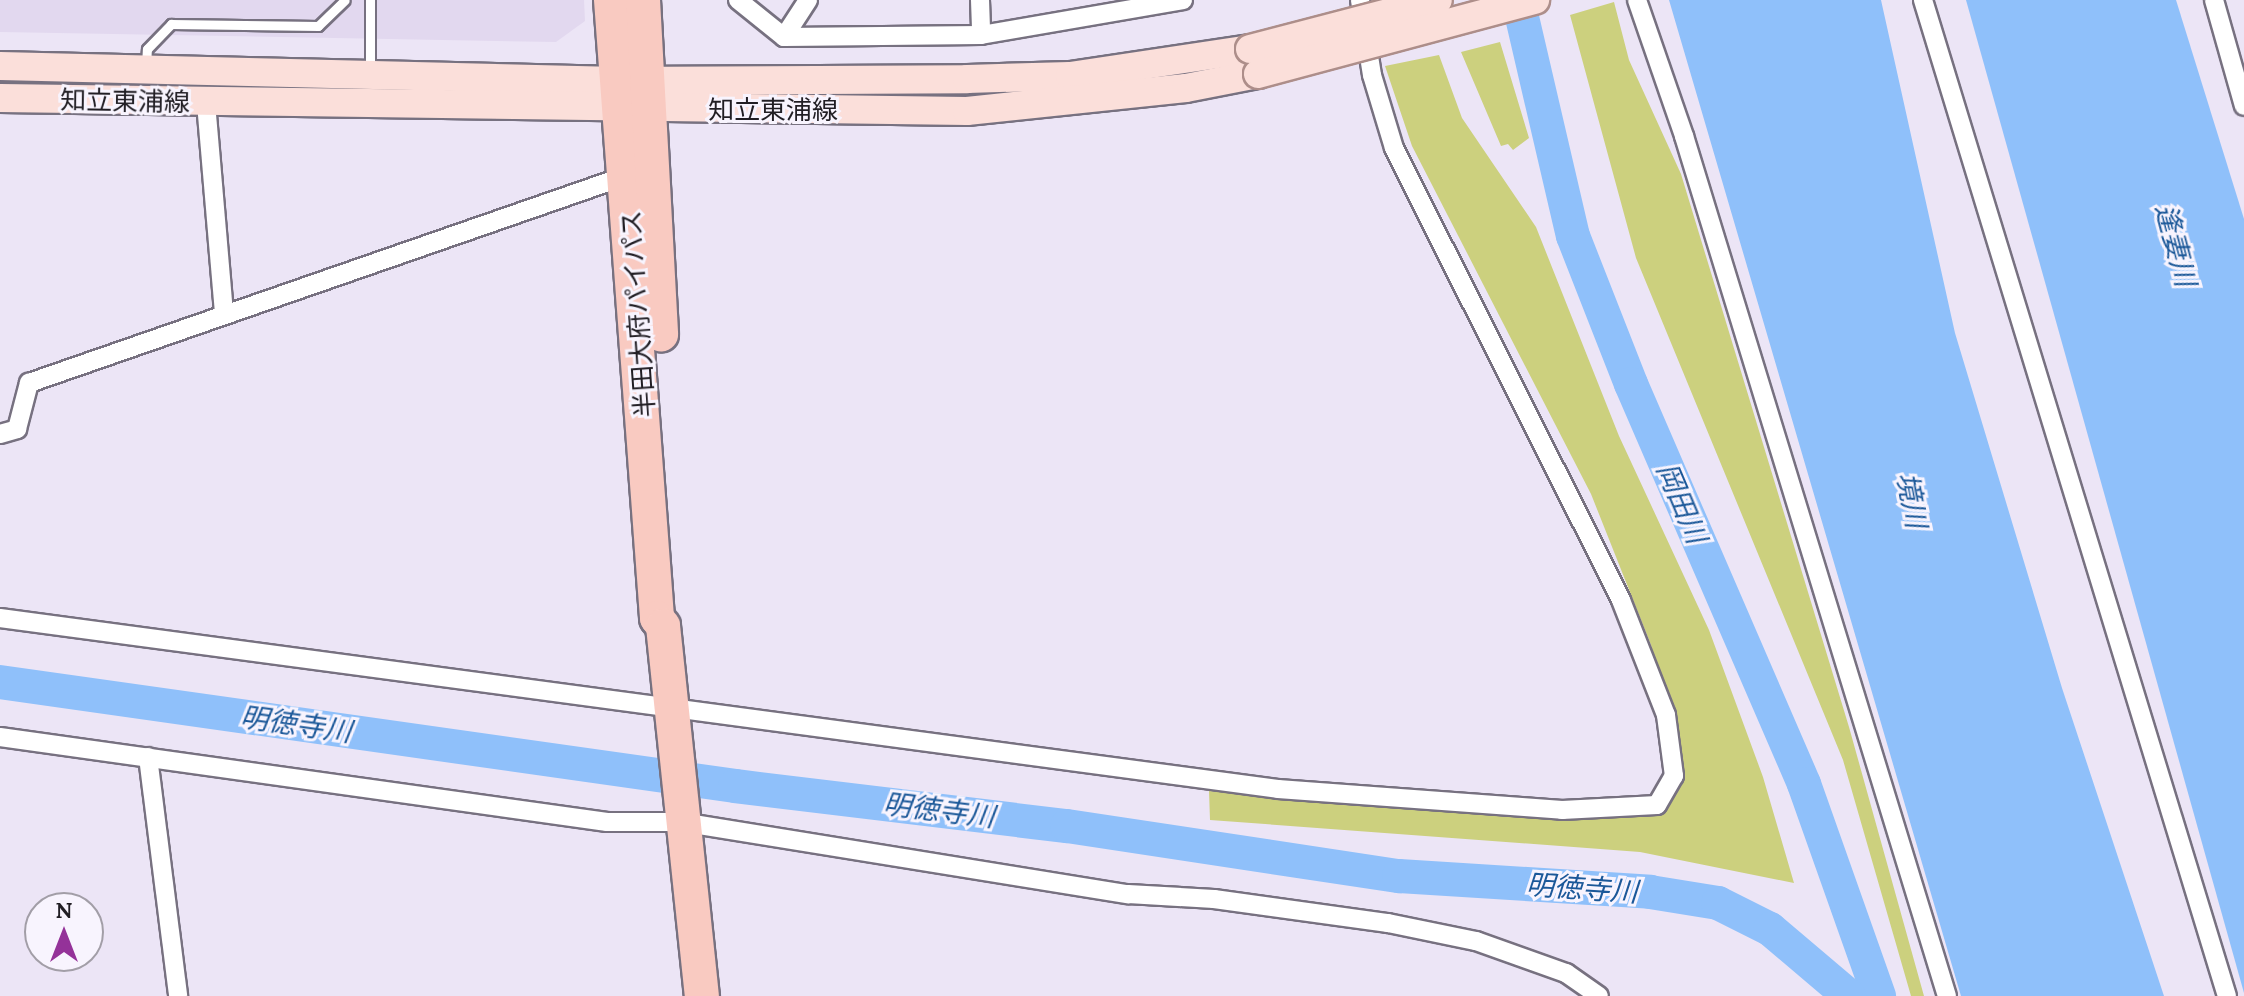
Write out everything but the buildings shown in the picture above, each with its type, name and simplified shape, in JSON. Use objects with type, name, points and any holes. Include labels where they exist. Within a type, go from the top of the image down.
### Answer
[{"type":"highway","name":"半田大府パイパス","points":[[611,0],[635,95],[671,614],[663,626]]},
{"type":"highway","name":"半田大府パイパス","points":[[643,0],[628,175],[657,618],[663,626],[680,812],[702,996]]},
{"type":"main road","name":"知立東浦線","points":[[1254,61],[1438,0]]},
{"type":"main road","name":"知立東浦線","points":[[0,98],[206,103],[635,95],[1070,76],[1254,61],[1535,0]]},
{"type":"main road","name":"知立東浦線","points":[[0,66],[370,72],[635,95]]},
{"type":"street","points":[[738,0],[784,37],[981,35],[1132,5],[1183,0]]},
{"type":"street","points":[[784,37],[808,0]]},
{"type":"street","points":[[980,0],[981,35]]},
{"type":"street","points":[[0,618],[672,724],[1278,789],[1562,810],[1657,805],[1674,776],[1666,715],[1621,600],[1394,148],[1372,75],[1360,0]]},
{"type":"street","points":[[1637,0],[1712,224],[1947,996]]},
{"type":"street","points":[[1923,0],[2227,996]]},
{"type":"street","points":[[2214,0],[2244,106]]},
{"type":"street","points":[[2225,47],[2226,0]]},
{"type":"street","points":[[206,103],[224,314]]},
{"type":"street","points":[[0,434],[17,429],[29,383],[628,175]]},
{"type":"street","points":[[0,737],[607,822],[680,812],[1128,894],[1214,899],[1388,923],[1476,941],[1566,973],[1599,996]]},
{"type":"street","points":[[148,757],[178,996]]},
{"type":"lane","points":[[370,0],[370,72]]},
{"type":"lane","points":[[146,69],[147,49],[171,24],[318,26],[341,3]]},
{"type":"shaded area","points":[[0,0],[584,0],[585,21],[556,42],[0,32]]},
{"type":"green space","points":[[1614,2],[1629,60],[1681,174],[1849,727],[1924,996],[1911,996],[1843,760],[1636,258],[1570,15]]},
{"type":"green space","points":[[1500,42],[1529,138],[1513,150],[1508,144],[1501,146],[1461,52]]},
{"type":"green space","points":[[1439,55],[1462,118],[1536,227],[1619,436],[1709,630],[1763,777],[1794,883],[1640,852],[1210,820],[1209,791],[1562,810],[1657,804],[1674,747],[1651,645],[1591,494],[1412,146],[1385,66]]},
{"type":"water","name":"境川","points":[[1669,0],[1881,0],[1955,333],[2062,688],[2164,996],[1961,996]]},
{"type":"water","name":"逢妻川","points":[[1966,0],[2176,0],[2244,219],[2244,993]]},
{"type":"waterway","name":"岡田川","points":[[1518,0],[1573,236],[1631,384],[1804,784],[1879,996]]},
{"type":"waterway","name":"明徳寺川","points":[[0,682],[735,786],[1067,826],[1399,876],[1650,892],[1718,903],[1770,929],[1849,996]]}]
